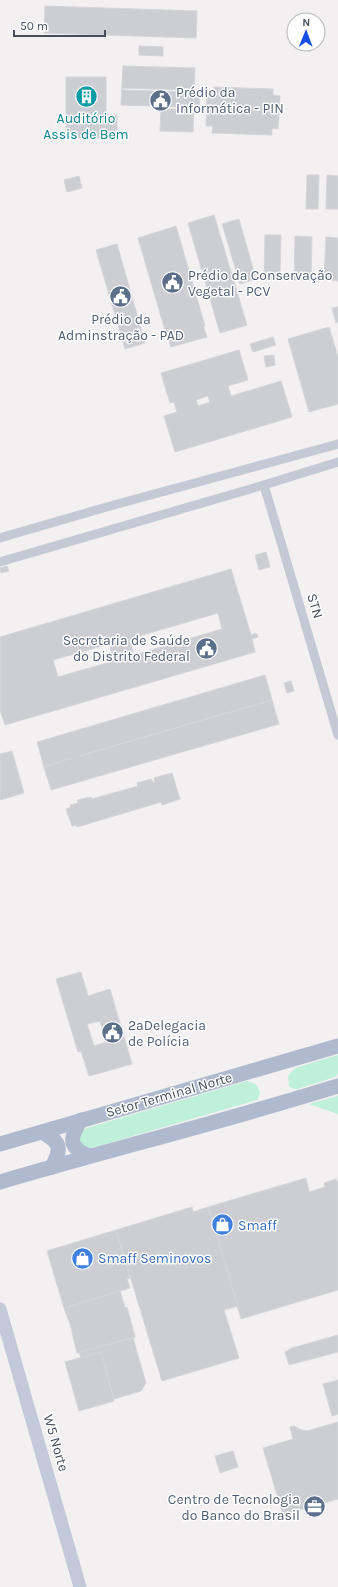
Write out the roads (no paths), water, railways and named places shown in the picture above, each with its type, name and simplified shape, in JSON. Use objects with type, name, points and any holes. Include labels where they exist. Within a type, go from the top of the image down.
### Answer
[{"type":"main road","name":"Setor Terminal Norte","points":[[0,1144],[338,1046]]},
{"type":"main road","points":[[0,1182],[89,1156],[245,1114],[338,1086]]},
{"type":"main road","points":[[81,1120],[72,1136],[72,1143],[76,1149],[89,1156]]},
{"type":"main road","points":[[42,1132],[52,1137],[59,1146],[58,1157],[52,1167]]},
{"type":"main road","name":"W5 Norte","points":[[0,1309],[80,1587]]},
{"type":"street","points":[[0,538],[110,506],[338,444]]},
{"type":"street","points":[[0,562],[338,462]]},
{"type":"street","name":"STN","points":[[264,485],[335,712],[338,735]]},
{"type":"place","name":"Auditório Assis de Bem","points":[[86,96]]},
{"type":"place","name":"Prédio da Informática - PIN","points":[[161,100]]},
{"type":"place","name":"Prédio da Conservação Vegetal - PCV","points":[[172,283]]},
{"type":"place","name":"Prédio da Adminstração - PAD","points":[[121,297]]},
{"type":"place","name":"Secretaria de Saúde do Distrito Federal","points":[[206,648]]},
{"type":"place","name":"2ªDelegacia de Polícia","points":[[113,1033]]},
{"type":"place","name":"Smaff","points":[[222,1225]]},
{"type":"place","name":"Smaff Seminovos","points":[[82,1258]]},
{"type":"place","name":"Centro de Tecnologia do Banco do Brasil","points":[[315,1507]]}]
